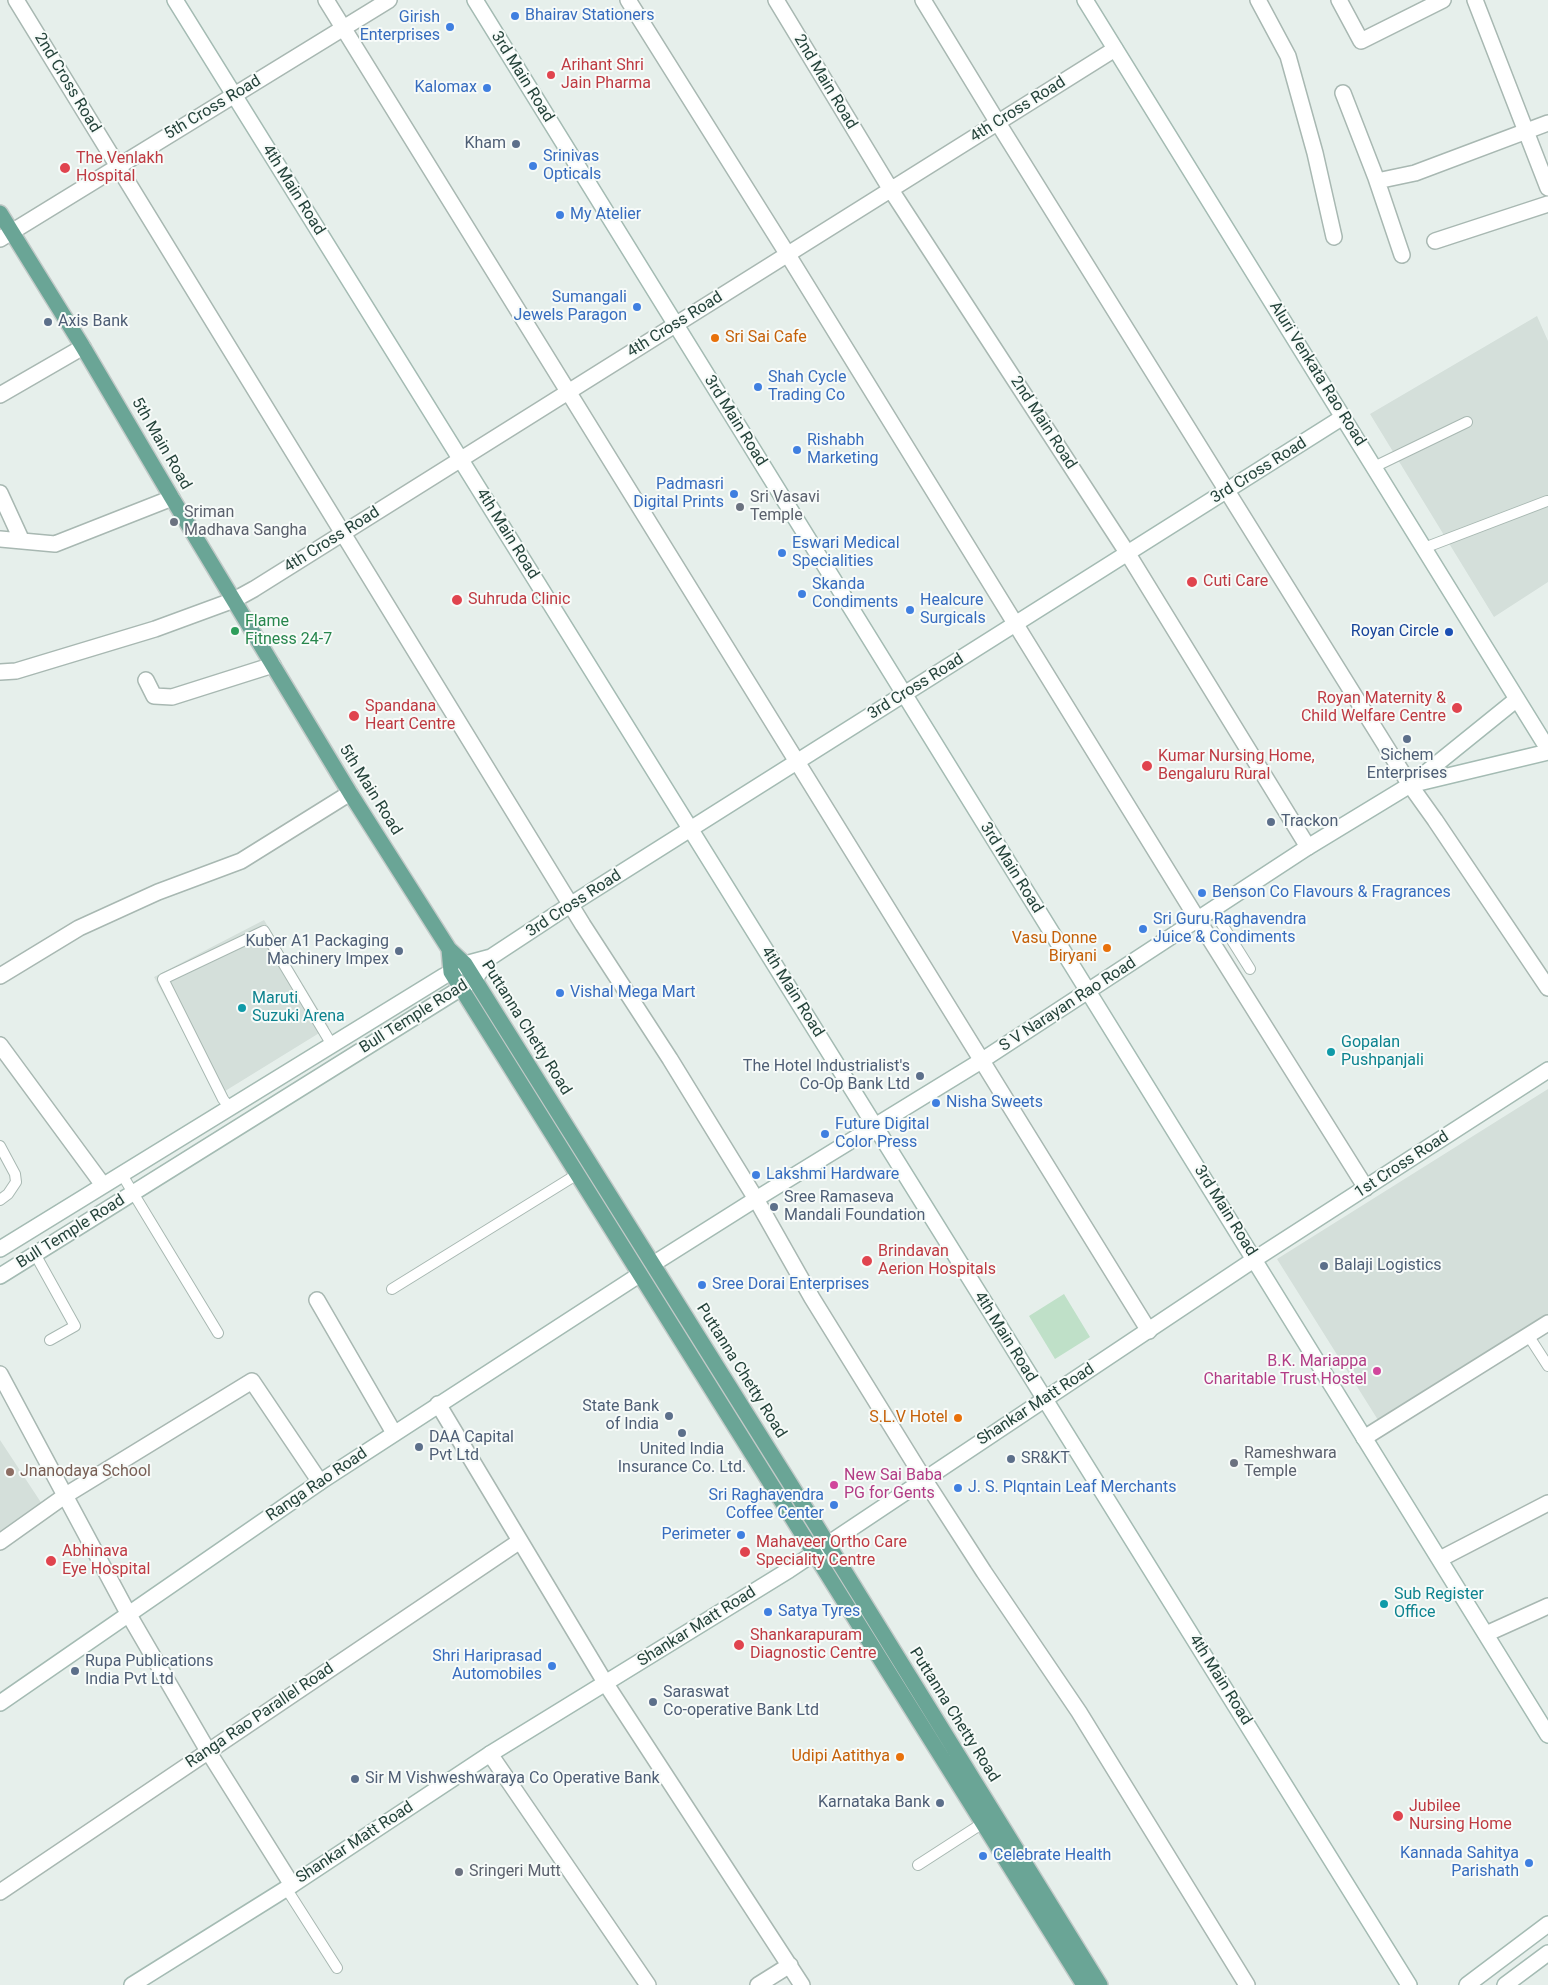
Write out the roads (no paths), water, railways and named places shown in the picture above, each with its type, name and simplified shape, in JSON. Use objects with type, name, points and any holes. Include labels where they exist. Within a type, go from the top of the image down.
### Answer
[{"type":"main road","name":"5th Main Road","points":[[0,212],[6,235],[83,347],[350,793],[449,949]]},
{"type":"main road","name":"Puttanna Chetty Road","points":[[449,949],[465,964],[468,984],[576,1175],[1084,1985]]},
{"type":"main road","name":"Puttanna Chetty Road","points":[[449,949],[451,972],[468,984],[654,1264],[1100,1985]]},
{"type":"street","name":"2nd Cross Road","points":[[16,0],[570,905],[670,1059],[756,1199],[812,1298],[924,1479],[984,1572],[1079,1712],[1247,1985]]},
{"type":"street","name":"4th Main Road","points":[[175,0],[1409,1985]]},
{"type":"street","points":[[326,0],[567,393],[1149,1331]]},
{"type":"street","name":"5th Cross Road","points":[[6,235],[389,0]]},
{"type":"street","name":"3rd Main Road","points":[[475,0],[1548,1735]]},
{"type":"street","points":[[628,0],[1366,1188]]},
{"type":"street","name":"2nd Main Road","points":[[776,0],[891,190],[1128,554],[1308,847]]},
{"type":"street","points":[[924,0],[998,123],[1410,785],[1436,820],[1548,988]]},
{"type":"street","name":"Aluri Venkata Rao Road","points":[[1085,0],[1548,750]]},
{"type":"street","points":[[1258,0],[1288,56],[1315,153],[1334,237]]},
{"type":"street","points":[[1340,0],[1361,41],[1443,0]]},
{"type":"street","points":[[1475,0],[1528,131],[1548,188]]},
{"type":"street","name":"4th Cross Road","points":[[0,672],[16,671],[146,632],[234,600],[343,534],[1115,49]]},
{"type":"street","points":[[1344,93],[1402,255]]},
{"type":"street","points":[[1377,181],[1415,173],[1548,123]]},
{"type":"street","points":[[1435,241],[1548,204]]},
{"type":"street","points":[[0,395],[83,347]]},
{"type":"street","name":"3rd Cross Road","points":[[490,958],[570,905],[1343,418]]},
{"type":"street","points":[[0,492],[22,541]]},
{"type":"street","points":[[0,539],[55,544],[172,498]]},
{"type":"street","points":[[146,680],[154,696],[172,697],[273,665]]},
{"type":"street","points":[[1410,785],[1517,699]]},
{"type":"street","name":"S V Narayan Rao Road","points":[[654,1264],[981,1061],[1308,847],[1410,785],[1548,750]]},
{"type":"street","points":[[0,976],[79,928],[158,892],[241,861],[350,793]]},
{"type":"street","name":"Bull Temple Road","points":[[0,1250],[121,1173],[451,972],[465,964],[490,958]]},
{"type":"street","name":"Bull Temple Road","points":[[0,1276],[468,984],[490,958]]},
{"type":"street","points":[[0,1045],[103,1185]]},
{"type":"street","name":"1st Cross Road","points":[[1255,1259],[1548,1070]]},
{"type":"street","name":"Shankar Matt Road","points":[[132,1985],[289,1886],[490,1754],[606,1684],[814,1553],[1255,1259]]},
{"type":"street","name":"Ranga Rao Road","points":[[0,1703],[129,1616],[320,1482],[639,1275]]},
{"type":"street","points":[[317,1300],[394,1433]]},
{"type":"street","points":[[1364,1438],[1548,1322]]},
{"type":"street","points":[[0,1374],[129,1616],[289,1886]]},
{"type":"street","points":[[0,1542],[66,1495],[252,1381],[320,1482]]},
{"type":"street","points":[[438,1404],[606,1684],[802,1985]]},
{"type":"street","points":[[1440,1560],[1548,1503]]},
{"type":"street","name":"Ranga Rao Parallel Road","points":[[0,1892],[520,1541]]},
{"type":"street","points":[[1486,1634],[1548,1606]]},
{"type":"street","points":[[490,1754],[648,1985]]},
{"type":"street","points":[[1466,1985],[1548,1924]]},
{"type":"street","points":[[1505,1985],[1548,1954]]},
{"type":"street","points":[[758,1985],[790,1965]]},
{"type":"lane","points":[[1374,467],[1467,422]]},
{"type":"lane","points":[[1424,548],[1547,501]]},
{"type":"lane","points":[[1212,910],[1250,969]]},
{"type":"lane","points":[[229,1107],[223,1099],[163,979],[264,931],[332,1044]]},
{"type":"lane","points":[[0,1146],[15,1174],[16,1182],[8,1194],[0,1200]]},
{"type":"lane","points":[[121,1173],[218,1332]]},
{"type":"lane","points":[[392,1290],[576,1175]]},
{"type":"lane","points":[[35,1254],[75,1326],[50,1340]]},
{"type":"lane","points":[[1528,1335],[1548,1366]]},
{"type":"lane","points":[[918,1865],[983,1823]]},
{"type":"lane","points":[[289,1886],[336,1968]]},
{"type":"place","name":"Bhairav Stationers","points":[[515,16]]},
{"type":"place","name":"Girish Enterprises","points":[[450,27]]},
{"type":"place","name":"Arihant Shri Jain Pharma","points":[[551,75]]},
{"type":"place","name":"Kalomax","points":[[487,88]]},
{"type":"place","name":"Kham","points":[[516,144]]},
{"type":"place","name":"Srinivas Opticals","points":[[533,166]]},
{"type":"place","name":"The Venlakh Hospital","points":[[65,168]]},
{"type":"place","name":"My Atelier","points":[[560,215]]},
{"type":"place","name":"Sumangali Jewels Paragon","points":[[637,307]]},
{"type":"place","name":"Axis Bank","points":[[48,322]]},
{"type":"place","name":"Sri Sai Cafe","points":[[715,338]]},
{"type":"place","name":"Shah Cycle Trading Co","points":[[758,387]]},
{"type":"place","name":"Rishabh Marketing","points":[[797,450]]},
{"type":"place","name":"Padmasri Digital Prints","points":[[734,494]]},
{"type":"place","name":"Sri Vasavi Temple","points":[[740,507]]},
{"type":"place","name":"Sriman Madhava Sangha","points":[[174,522]]},
{"type":"place","name":"Eswari Medical Specialities","points":[[782,553]]},
{"type":"place","name":"Cuti Care","points":[[1192,582]]},
{"type":"place","name":"Skanda Condiments","points":[[802,594]]},
{"type":"place","name":"Suhruda Clinic","points":[[457,600]]},
{"type":"place","name":"Healcure Surgicals","points":[[910,610]]},
{"type":"place","name":"Flame Fitness 24-7","points":[[235,631]]},
{"type":"place","name":"Royan Circle","points":[[1449,632]]},
{"type":"place","name":"Royan Maternity & Child Welfare Centre","points":[[1457,708]]},
{"type":"place","name":"Spandana Heart Centre","points":[[354,716]]},
{"type":"place","name":"Sichem Enterprises","points":[[1407,739]]},
{"type":"place","name":"Kumar Nursing Home, Bengaluru Rural","points":[[1147,766]]},
{"type":"place","name":"Trackon","points":[[1271,822]]},
{"type":"place","name":"Benson Co Flavours & Fragrances","points":[[1202,893]]},
{"type":"place","name":"Sri Guru Raghavendra Juice & Condiments","points":[[1143,929]]},
{"type":"place","name":"Vasu Donne Biryani","points":[[1107,948]]},
{"type":"place","name":"Kuber A1 Packaging Machinery Impex","points":[[399,951]]},
{"type":"place","name":"Vishal Mega Mart","points":[[560,993]]},
{"type":"place","name":"Maruti Suzuki Arena","points":[[242,1008]]},
{"type":"place","name":"Gopalan Pushpanjali","points":[[1331,1052]]},
{"type":"place","name":"The Hotel Industrialist's Co-Op Bank Ltd","points":[[920,1076]]},
{"type":"place","name":"Nisha Sweets","points":[[936,1103]]},
{"type":"place","name":"Future Digital Color Press","points":[[825,1134]]},
{"type":"place","name":"Lakshmi Hardware","points":[[756,1175]]},
{"type":"place","name":"Sree Ramaseva Mandali Foundation","points":[[774,1207]]},
{"type":"place","name":"Brindavan Aerion Hospitals","points":[[867,1261]]},
{"type":"place","name":"Balaji Logistics","points":[[1324,1266]]},
{"type":"place","name":"Sree Dorai Enterprises","points":[[702,1285]]},
{"type":"place","name":"B.K. Mariappa Charitable Trust Hostel","points":[[1377,1371]]},
{"type":"place","name":"State Bank of India","points":[[669,1416]]},
{"type":"place","name":"S.L.V Hotel","points":[[958,1418]]},
{"type":"place","name":"United India Insurance Co. Ltd.","points":[[682,1433]]},
{"type":"place","name":"DAA Capital Pvt Ltd","points":[[419,1447]]},
{"type":"place","name":"SR&KT","points":[[1011,1459]]},
{"type":"place","name":"Rameshwara Temple","points":[[1234,1463]]},
{"type":"place","name":"Jnanodaya School","points":[[10,1472]]},
{"type":"place","name":"New Sai Baba PG for Gents","points":[[834,1485]]},
{"type":"place","name":"J. S. Plqntain Leaf Merchants","points":[[958,1488]]},
{"type":"place","name":"Sri Raghavendra Coffee Center","points":[[834,1505]]},
{"type":"place","name":"Perimeter","points":[[741,1535]]},
{"type":"place","name":"Mahaveer Ortho Care Speciality Centre","points":[[745,1552]]},
{"type":"place","name":"Abhinava Eye Hospital","points":[[51,1561]]},
{"type":"place","name":"Sub Register Office","points":[[1384,1604]]},
{"type":"place","name":"Satya Tyres","points":[[768,1612]]},
{"type":"place","name":"Shankarapuram Diagnostic Centre","points":[[739,1645]]},
{"type":"place","name":"Shri Hariprasad Automobiles","points":[[552,1666]]},
{"type":"place","name":"Rupa Publications India Pvt Ltd","points":[[75,1671]]},
{"type":"place","name":"Saraswat Co-operative Bank Ltd","points":[[653,1702]]},
{"type":"place","name":"Udipi Aatithya","points":[[900,1757]]},
{"type":"place","name":"Sir M Vishweshwaraya Co Operative Bank","points":[[355,1779]]},
{"type":"place","name":"Karnataka Bank","points":[[940,1803]]},
{"type":"place","name":"Jubilee Nursing Home","points":[[1398,1816]]},
{"type":"place","name":"Celebrate Health","points":[[983,1856]]},
{"type":"place","name":"Kannada Sahitya Parishath","points":[[1529,1863]]},
{"type":"place","name":"Sringeri Mutt","points":[[459,1872]]}]
